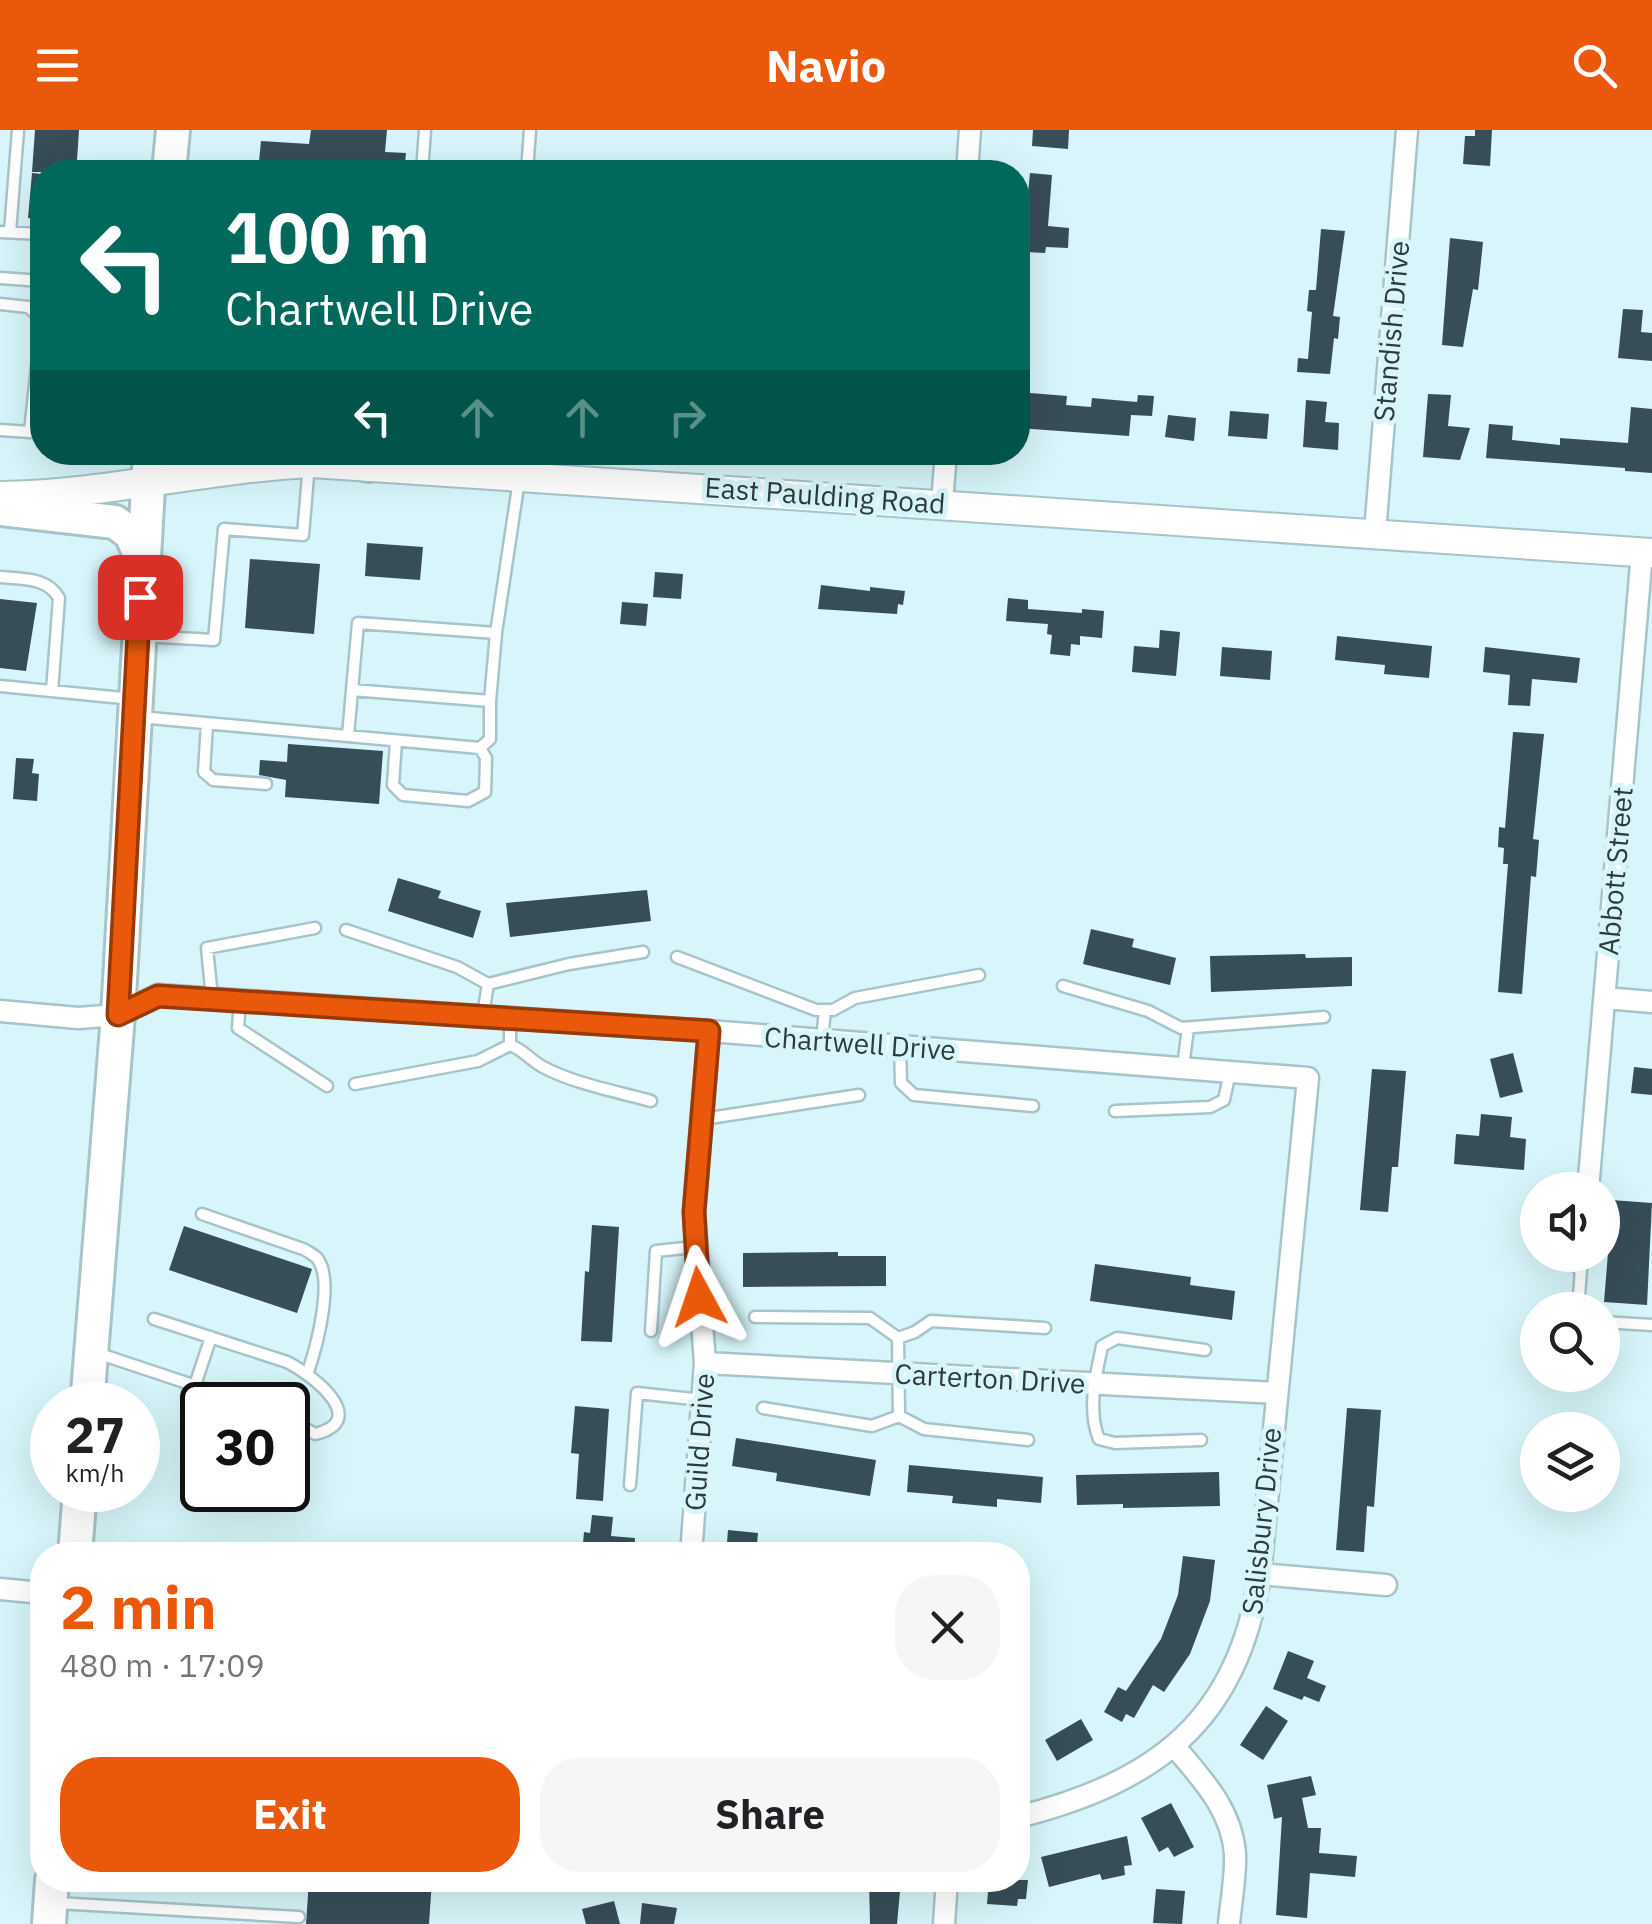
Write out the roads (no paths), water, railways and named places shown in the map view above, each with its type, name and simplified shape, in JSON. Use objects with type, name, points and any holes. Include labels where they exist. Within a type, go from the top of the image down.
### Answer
[{"type":"main road","points":[[171,160],[173,130]]},
{"type":"main road","name":"East Paulding Road","points":[[369,465],[1647,552]]},
{"type":"main road","points":[[0,496],[41,495],[149,466],[118,1015],[89,1382]]},
{"type":"main road","points":[[0,508],[115,522],[132,534],[142,559]]},
{"type":"main road","points":[[76,1542],[78,1512]]},
{"type":"street","points":[[968,160],[970,130]]},
{"type":"street","name":"Standish Drive","points":[[1375,533],[1408,130]]},
{"type":"street","points":[[942,503],[945,465]]},
{"type":"street","name":"Abbott Street","points":[[1590,1172],[1647,552]]},
{"type":"street","name":"Chartwell Drive","points":[[0,1012],[78,1018],[118,1015],[158,996],[709,1031],[1308,1078]]},
{"type":"street","points":[[1604,998],[1652,1002]]},
{"type":"street","name":"Guild Drive","points":[[692,1542],[705,1363],[694,1247],[709,1031]]},
{"type":"street","name":"Salisbury Drive","points":[[1030,1813],[1102,1791],[1175,1747],[1216,1702],[1240,1656],[1255,1610],[1260,1574],[1308,1078]]},
{"type":"street","name":"Carterton Drive","points":[[705,1363],[1275,1393]]},
{"type":"street","points":[[1260,1574],[1386,1584]]},
{"type":"street","points":[[0,1589],[30,1593]]},
{"type":"street","points":[[1175,1747],[1210,1788],[1227,1818],[1234,1854],[1229,1924]]},
{"type":"street","points":[[944,1924],[946,1892]]},
{"type":"lane","points":[[18,130],[5,232],[30,233]]},
{"type":"lane","points":[[423,160],[425,130]]},
{"type":"lane","points":[[528,160],[530,130]]},
{"type":"lane","points":[[0,278],[30,279]]},
{"type":"lane","points":[[5,305],[30,309]]},
{"type":"lane","points":[[0,430],[30,432]]},
{"type":"lane","points":[[137,636],[214,640],[224,529],[304,535],[309,465]]},
{"type":"lane","points":[[0,686],[52,691],[207,724],[480,748],[490,739],[496,633],[520,474]]},
{"type":"lane","points":[[0,577],[45,584],[59,598],[52,691]]},
{"type":"lane","points":[[348,736],[358,622],[496,633]]},
{"type":"lane","points":[[352,690],[490,701]]},
{"type":"lane","points":[[207,724],[204,772],[213,780],[266,784]]},
{"type":"lane","points":[[396,741],[393,785],[404,794],[468,801],[485,792],[486,758],[480,748]]},
{"type":"lane","points":[[212,999],[207,948],[315,928]]},
{"type":"lane","points":[[346,930],[457,967],[488,984],[568,964],[643,952]]},
{"type":"lane","points":[[676,956],[816,1010],[833,1010],[855,998],[979,974]]},
{"type":"lane","points":[[483,1016],[488,984]]},
{"type":"lane","points":[[1062,986],[1148,1012],[1181,1028],[1324,1016]]},
{"type":"lane","points":[[240,1001],[238,1028],[327,1086]]},
{"type":"lane","points":[[822,1040],[825,1010]]},
{"type":"lane","points":[[510,1018],[510,1045]]},
{"type":"lane","points":[[1183,1068],[1188,1028]]},
{"type":"lane","points":[[355,1084],[478,1061],[510,1045],[522,1049],[539,1066],[651,1101]]},
{"type":"lane","points":[[900,1046],[901,1083],[914,1096],[1033,1106]]},
{"type":"lane","points":[[1115,1111],[1210,1107],[1224,1100],[1230,1072]]},
{"type":"lane","points":[[703,1118],[860,1095]]},
{"type":"lane","points":[[202,1214],[304,1248],[316,1257],[322,1268],[322,1311],[308,1372]]},
{"type":"lane","points":[[650,1331],[656,1251],[694,1247]]},
{"type":"lane","points":[[754,1317],[870,1318],[898,1338]]},
{"type":"lane","points":[[154,1319],[308,1372],[334,1398],[338,1410],[328,1431],[310,1431]]},
{"type":"lane","points":[[898,1338],[931,1321],[1045,1328]]},
{"type":"lane","points":[[1620,1323],[1652,1326]]},
{"type":"lane","points":[[196,1382],[212,1337]]},
{"type":"lane","points":[[898,1338],[899,1416]]},
{"type":"lane","points":[[1201,1440],[1114,1443],[1098,1439],[1094,1426],[1094,1384],[1102,1346],[1117,1338],[1205,1350]]},
{"type":"lane","points":[[91,1351],[183,1382]]},
{"type":"lane","points":[[630,1485],[636,1393],[702,1400]]},
{"type":"lane","points":[[763,1408],[872,1426],[899,1416],[924,1429],[1028,1440]]},
{"type":"lane","points":[[51,1902],[299,1917]]}]
